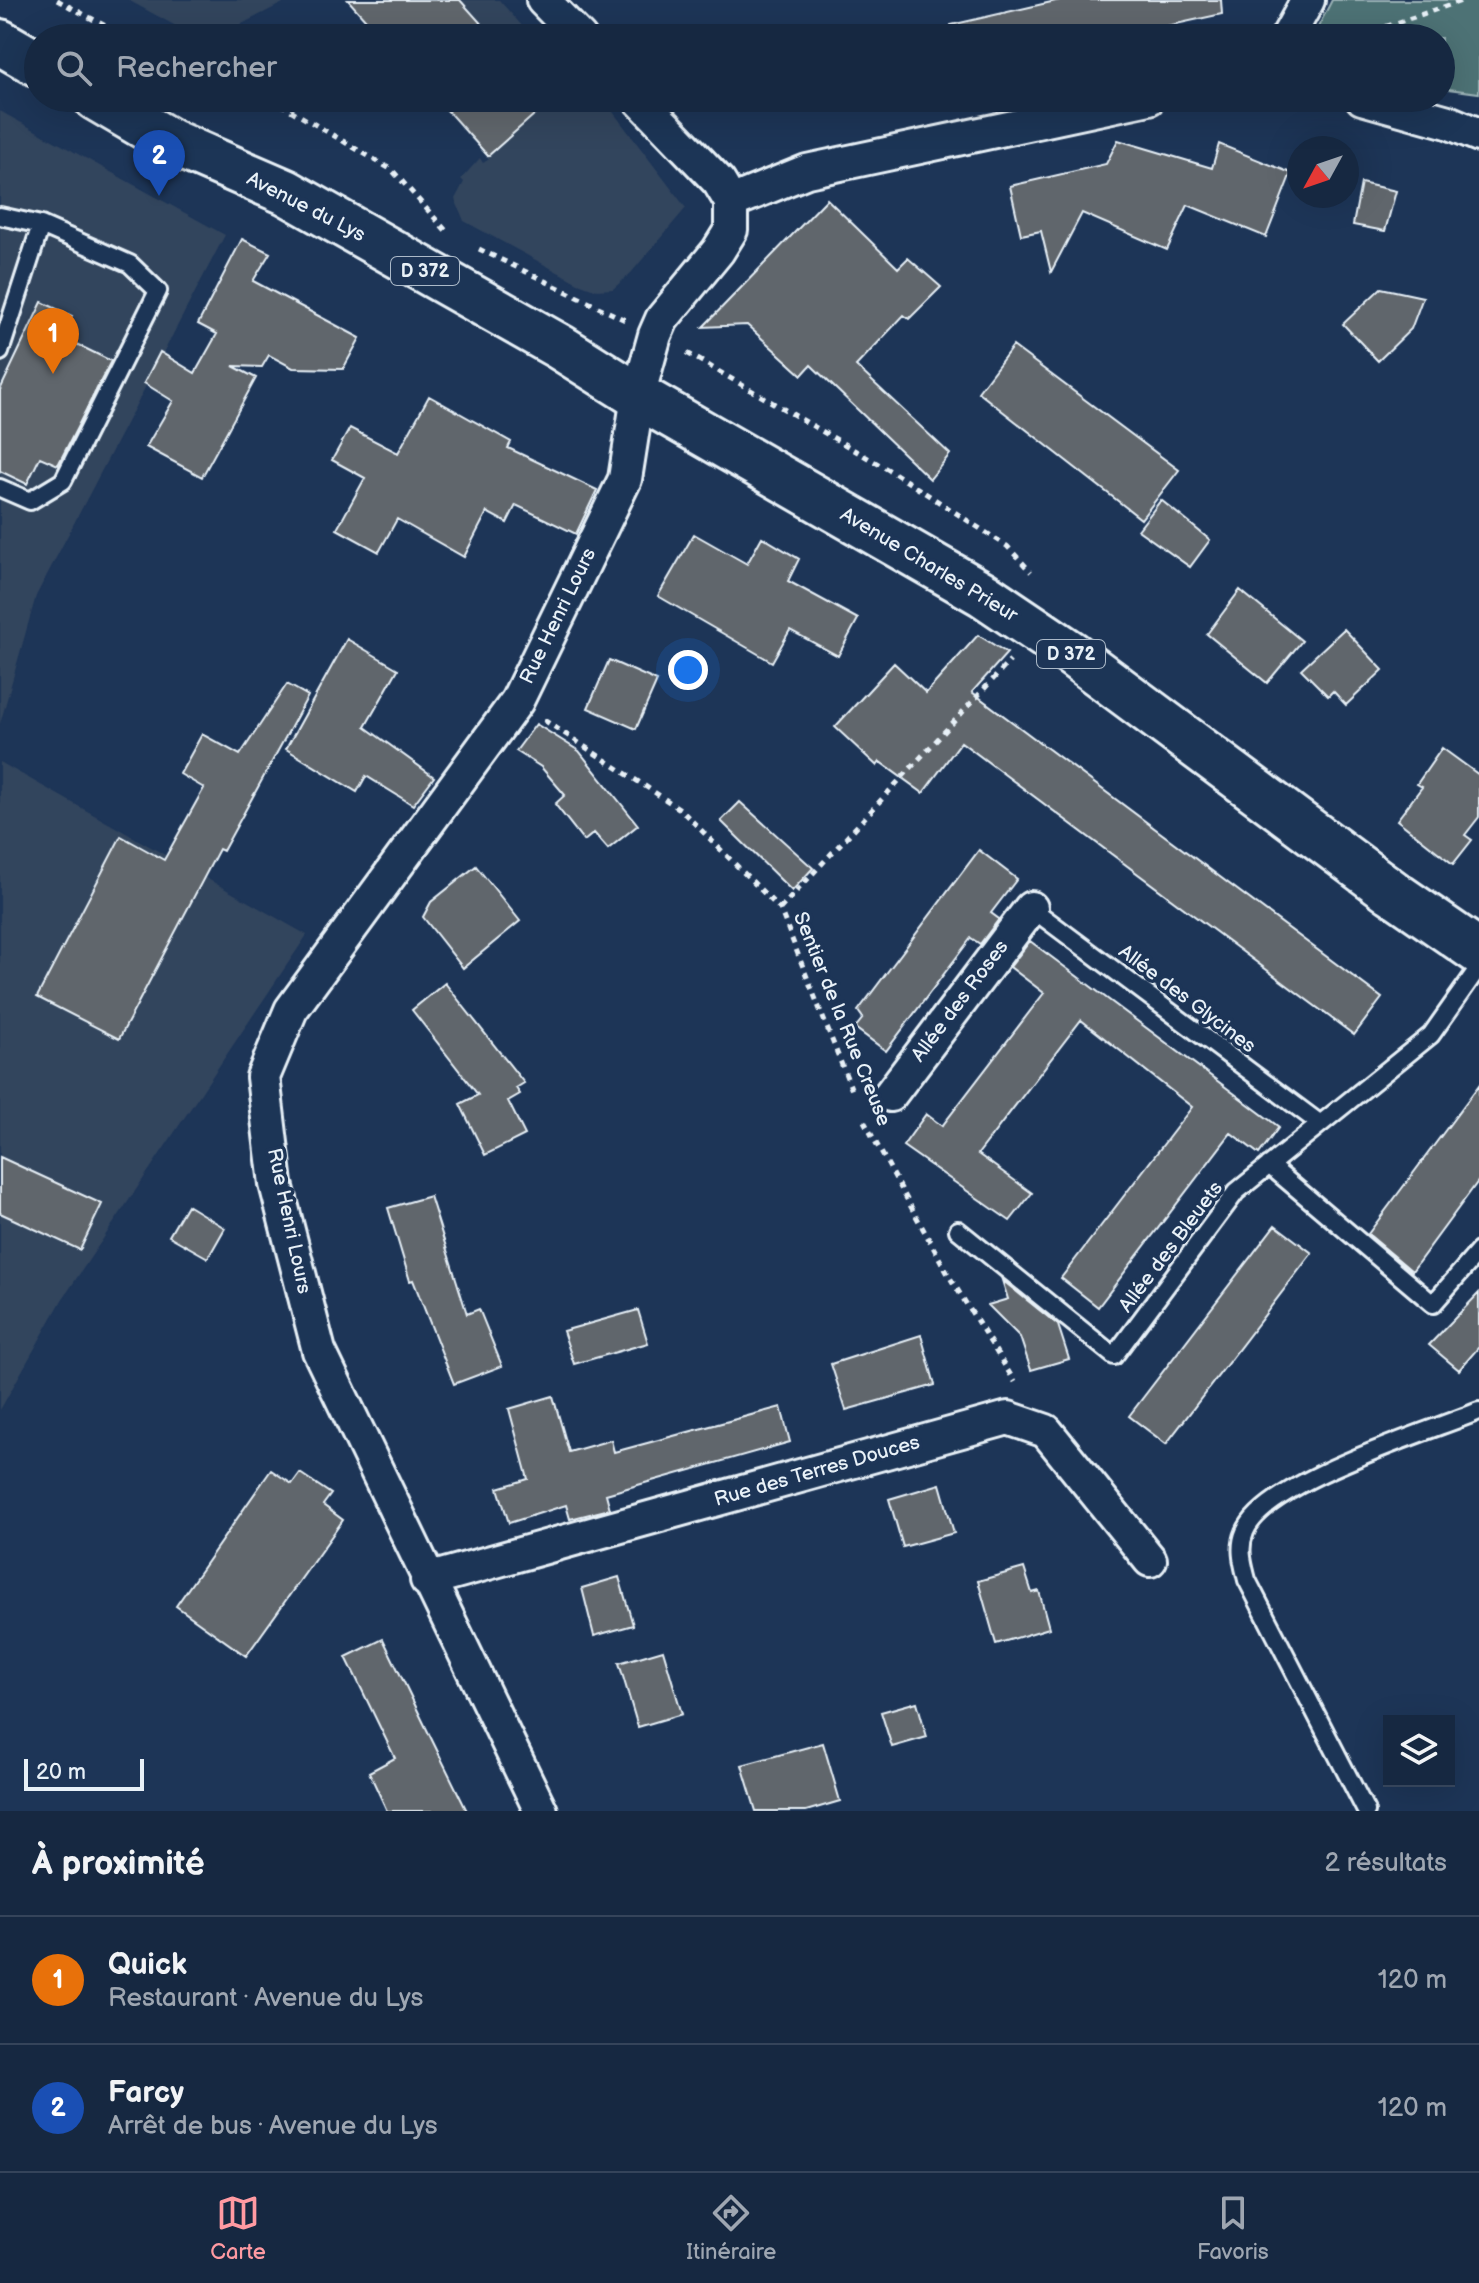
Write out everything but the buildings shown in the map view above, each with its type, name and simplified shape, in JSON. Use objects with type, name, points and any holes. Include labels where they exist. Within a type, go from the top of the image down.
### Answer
[{"type":"main road","points":[[0,42],[24,56]]},
{"type":"main road","name":"Avenue du Lys","points":[[120,112],[171,142],[286,192],[560,347],[638,396]]},
{"type":"main road","name":"Avenue Charles Prieur","points":[[638,396],[983,594],[1479,952]]},
{"type":"street","points":[[543,0],[566,24]]},
{"type":"street","points":[[1295,24],[1308,0]]},
{"type":"street","points":[[652,112],[719,182],[731,202],[807,171],[1083,112]]},
{"type":"street","points":[[1412,112],[1479,135]]},
{"type":"street","name":"Rue Henri Lours","points":[[541,1811],[319,1351],[276,1184],[263,1077],[291,1010],[517,701],[625,479],[638,396],[662,319],[718,251],[731,230],[731,202]]},
{"type":"street","name":"Allée des Roses","points":[[890,1095],[1031,908]]},
{"type":"street","name":"Rue des Terres Douces","points":[[427,1580],[1008,1418],[1046,1431]]},
{"type":"street","points":[[1046,1431],[1150,1560]]},
{"type":"lane","points":[[0,216],[41,225],[130,264],[158,291],[63,481],[30,501],[0,488]]},
{"type":"lane","points":[[0,352],[41,225]]},
{"type":"lane","name":"Allée des Glycines","points":[[1031,908],[1319,1123]]},
{"type":"lane","name":"Allée des Bleuets","points":[[958,1230],[1114,1356],[1236,1192],[1431,1035],[1479,967]]},
{"type":"lane","points":[[1269,1165],[1433,1304],[1479,1251]]},
{"type":"lane","points":[[1366,1811],[1247,1580],[1240,1554],[1245,1530],[1266,1508],[1299,1483],[1479,1411]]},
{"type":"path","points":[[57,0],[102,24]]},
{"type":"path","points":[[1393,24],[1464,0]]},
{"type":"path","points":[[294,112],[392,170],[449,234],[463,241]]},
{"type":"path","points":[[477,248],[586,301]]},
{"type":"path","points":[[780,909],[1038,631]]},
{"type":"path","name":"Sentier de la Rue Creuse","points":[[517,701],[680,809],[780,909],[858,1105]]},
{"type":"path","name":"Sentier de la Rue Creuse","points":[[863,1119],[949,1276],[1046,1431]]},
{"type":"shaded area","points":[[128,0],[289,0],[242,24],[172,24]]},
{"type":"shaded area","points":[[348,0],[499,0],[520,24],[369,24]]},
{"type":"shaded area","points":[[0,111],[225,235],[36,596],[0,724]]},
{"type":"shaded area","points":[[447,112],[613,112],[686,208],[631,273],[613,289],[597,290],[578,283],[464,221],[455,199],[464,182],[461,179],[480,158],[483,163],[489,159]]},
{"type":"shaded area","points":[[0,762],[307,935],[62,1300],[0,1410]]},
{"type":"green space","points":[[1332,0],[1479,0],[1479,93],[1455,90],[1455,24],[1320,24]]},
{"type":"place","name":"Farcy","points":[[159,196]]},
{"type":"place","name":"Quick","points":[[53,374]]}]
